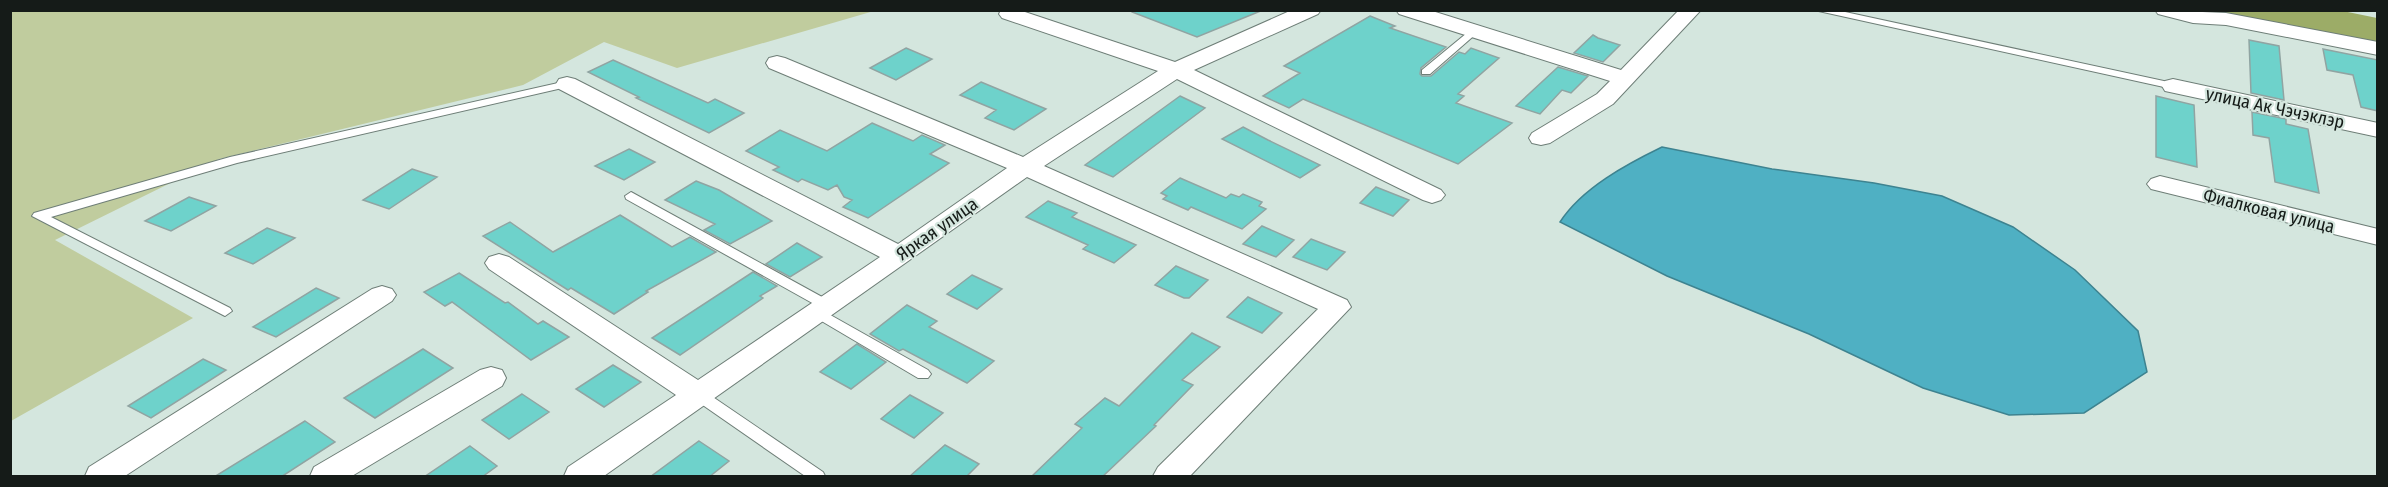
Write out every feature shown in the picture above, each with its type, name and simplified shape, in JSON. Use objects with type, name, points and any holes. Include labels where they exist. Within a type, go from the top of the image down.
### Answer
[{"type":"street","name":"Яркая улица","points":[[580,477],[1025,167],[1176,70],[1311,10]]},
{"type":"street","points":[[1406,10],[1624,78]]},
{"type":"street","points":[[1541,138],[1605,99],[1691,10]]},
{"type":"street","points":[[2165,10],[2193,17],[2226,19],[2378,49]]},
{"type":"street","points":[[1009,14],[1176,70],[1432,195]]},
{"type":"street","points":[[777,63],[1025,167],[1337,307],[1170,477]]},
{"type":"street","points":[[567,84],[900,256]]},
{"type":"street","name":"улица Ак Чэчэклэр","points":[[2173,86],[2378,130]]},
{"type":"street","name":"Фиалковая улица","points":[[2160,184],[2378,237]]},
{"type":"street","points":[[499,263],[699,395]]},
{"type":"street","points":[[101,477],[382,295]]},
{"type":"street","points":[[326,477],[491,378]]},
{"type":"lane","points":[[1819,10],[2173,86]]},
{"type":"lane","points":[[1426,72],[1473,31]]},
{"type":"lane","points":[[225,311],[39,216],[234,160],[567,84]]},
{"type":"lane","points":[[631,196],[823,309],[922,374]]},
{"type":"lane","points":[[699,395],[817,477]]},
{"type":"green space","points":[[2338,10],[2377,18],[2377,46],[2207,11]]},
{"type":"green space","points":[[11,11],[874,11],[677,68],[604,42],[523,85],[219,159],[55,240],[193,318],[11,421]]},
{"type":"water","points":[[1662,147],[1772,169],[1874,183],[1942,196],[2013,227],[2075,270],[2138,331],[2147,372],[2084,413],[2009,415],[1923,388],[1809,334],[1667,276],[1560,222],[1580,198],[1606,178]]},
{"type":"building","points":[[1132,10],[1263,10],[1197,37],[1132,12]]},
{"type":"building","points":[[1370,16],[1395,26],[1390,28],[1446,47],[1421,68],[1422,76],[1431,76],[1459,52],[1465,54],[1471,48],[1499,58],[1458,94],[1464,96],[1456,103],[1512,123],[1458,164],[1303,99],[1289,108],[1263,96],[1300,73],[1284,66]]},
{"type":"building","points":[[1593,35],[1620,45],[1603,62],[1574,53]]},
{"type":"building","points":[[2249,40],[2279,46],[2284,100],[2251,93]]},
{"type":"building","points":[[906,48],[932,59],[896,80],[870,68]]},
{"type":"building","points":[[2323,49],[2378,60],[2378,111],[2361,107],[2353,75],[2327,70]]},
{"type":"building","points":[[613,60],[708,103],[715,99],[744,113],[709,133],[588,72]]},
{"type":"building","points":[[1558,67],[1588,76],[1571,93],[1562,90],[1540,114],[1516,106]]},
{"type":"building","points":[[981,82],[1046,109],[1014,130],[985,118],[996,110],[960,95]]},
{"type":"building","points":[[1180,96],[1205,108],[1113,177],[1085,165]]},
{"type":"building","points":[[2156,96],[2194,105],[2197,167],[2156,157]]},
{"type":"building","points":[[2252,112],[2286,119],[2286,124],[2308,129],[2319,193],[2275,182],[2269,138],[2253,135]]},
{"type":"building","points":[[872,123],[913,141],[922,135],[945,145],[930,154],[949,163],[868,218],[843,207],[852,200],[844,197],[837,185],[828,190],[802,179],[798,182],[773,170],[779,167],[746,151],[780,130],[827,151]]},
{"type":"building","points":[[1243,127],[1320,165],[1300,178],[1222,139]]},
{"type":"building","points":[[629,149],[655,162],[624,180],[595,166]]},
{"type":"building","points":[[412,169],[437,177],[389,209],[363,200]]},
{"type":"building","points":[[1180,178],[1226,198],[1231,194],[1239,197],[1243,194],[1262,202],[1259,206],[1266,209],[1242,229],[1191,207],[1188,210],[1163,199],[1167,196],[1161,193]]},
{"type":"building","points":[[696,181],[719,190],[772,221],[730,244],[704,230],[715,224],[665,200]]},
{"type":"building","points":[[1376,187],[1409,200],[1393,216],[1360,203]]},
{"type":"building","points":[[189,197],[216,206],[171,231],[145,221]]},
{"type":"building","points":[[1048,201],[1077,213],[1072,217],[1136,245],[1114,263],[1083,249],[1088,245],[1026,217]]},
{"type":"building","points":[[620,215],[672,247],[690,237],[716,252],[646,291],[648,292],[614,314],[571,288],[568,290],[483,236],[510,222],[553,252]]},
{"type":"building","points":[[1262,226],[1294,240],[1276,257],[1243,244]]},
{"type":"building","points":[[267,228],[295,238],[253,264],[225,253]]},
{"type":"building","points":[[1311,239],[1345,252],[1327,270],[1293,257]]},
{"type":"building","points":[[797,243],[822,257],[790,277],[766,264]]},
{"type":"building","points":[[1176,266],[1208,280],[1189,298],[1155,285]]},
{"type":"building","points":[[753,272],[777,286],[680,355],[652,338]]},
{"type":"building","points":[[459,273],[505,303],[508,302],[538,324],[543,321],[569,337],[531,360],[452,302],[445,306],[424,292]]},
{"type":"building","points":[[972,275],[1002,289],[977,309],[947,294]]},
{"type":"building","points":[[316,288],[339,298],[276,337],[253,327]]},
{"type":"building","points":[[1248,297],[1282,313],[1262,333],[1227,317]]},
{"type":"building","points":[[907,305],[937,321],[929,327],[994,361],[967,383],[903,349],[899,351],[870,334]]},
{"type":"building","points":[[1192,333],[1220,347],[1182,380],[1193,385],[1154,425],[1156,426],[1102,477],[1031,477],[1082,428],[1075,424],[1105,398],[1119,406]]},
{"type":"building","points":[[857,344],[886,362],[851,389],[820,372]]},
{"type":"building","points":[[423,349],[453,368],[375,418],[344,398]]},
{"type":"building","points":[[203,359],[226,370],[151,418],[128,406]]},
{"type":"building","points":[[613,365],[641,382],[604,407],[576,389]]},
{"type":"building","points":[[522,394],[549,412],[509,439],[482,420]]},
{"type":"building","points":[[910,395],[943,413],[914,438],[881,419]]},
{"type":"building","points":[[305,421],[335,442],[281,477],[214,477]]},
{"type":"building","points":[[699,441],[729,461],[709,477],[650,477]]},
{"type":"building","points":[[945,445],[979,464],[966,477],[909,477]]},
{"type":"building","points":[[470,446],[497,466],[482,477],[424,477]]}]
